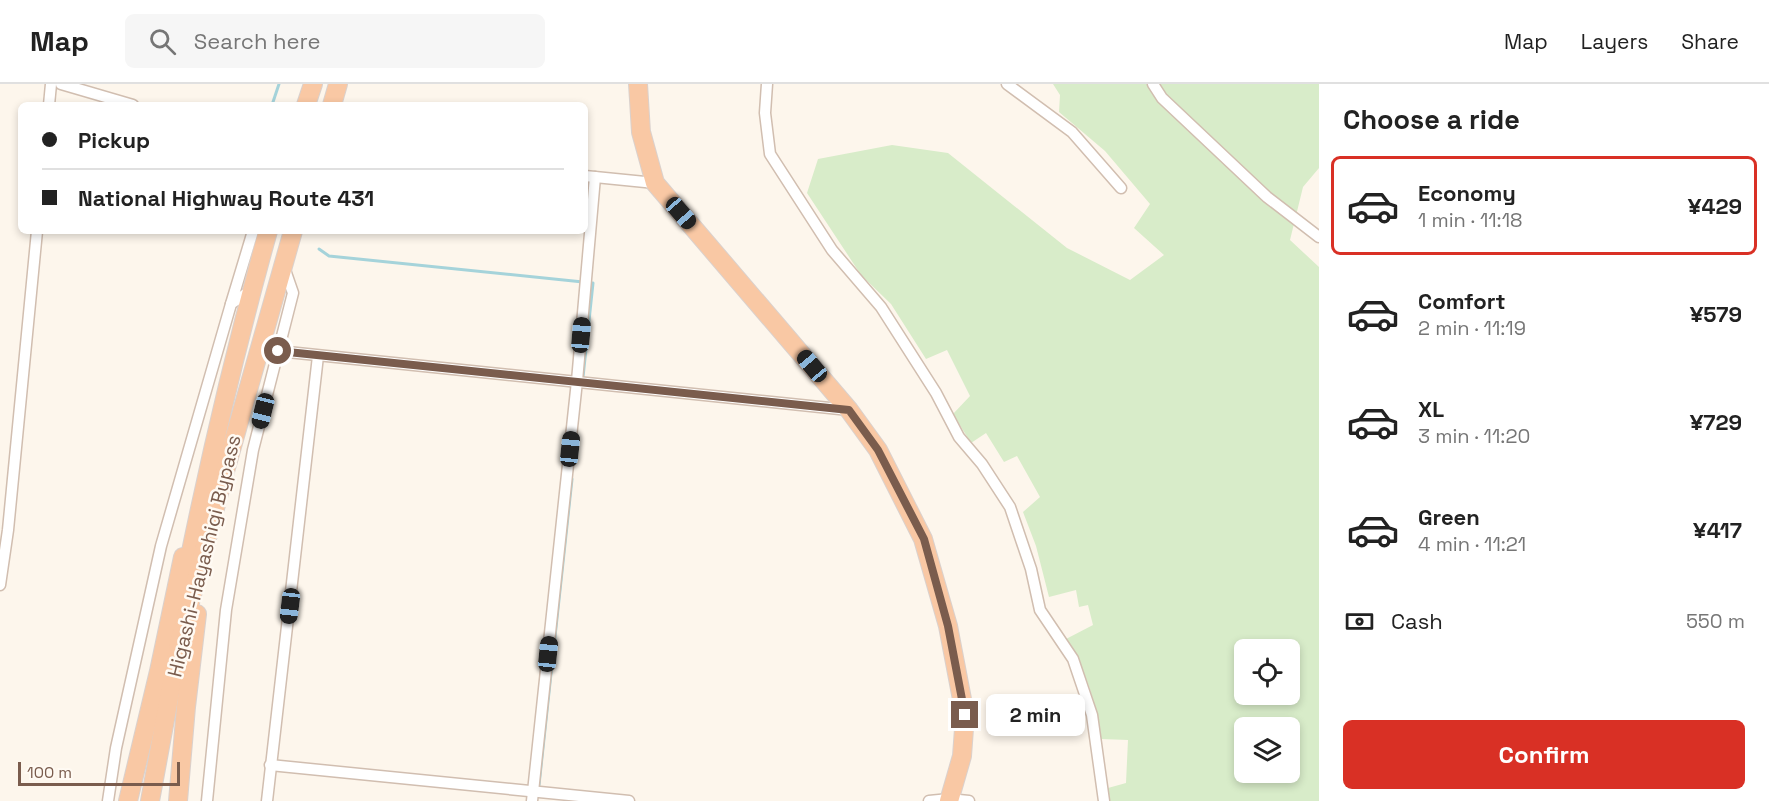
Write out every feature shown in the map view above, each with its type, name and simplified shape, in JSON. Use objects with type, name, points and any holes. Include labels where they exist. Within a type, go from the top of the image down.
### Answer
[{"type":"highway","points":[[307,102],[313,84]]},
{"type":"highway","points":[[333,102],[338,84]]},
{"type":"highway","points":[[638,84],[641,132],[656,183],[849,410],[878,450],[924,539],[948,626],[965,715],[962,756],[949,800]]},
{"type":"highway","name":"Higashi-Hayashigi Bypass","points":[[160,744],[160,727],[172,642],[198,518],[267,234]]},
{"type":"highway","name":"Higashi-Hayashigi Bypass","points":[[150,801],[179,644],[292,234]]},
{"type":"highway","points":[[178,801],[192,649],[204,569],[222,482]]},
{"type":"highway","points":[[128,801],[159,671],[186,541],[198,518]]},
{"type":"street","points":[[49,102],[51,84]]},
{"type":"street","points":[[61,84],[124,102]]},
{"type":"street","points":[[1006,84],[1072,132],[1121,188]]},
{"type":"street","points":[[1154,84],[1162,98],[1267,197],[1319,237]]},
{"type":"street","points":[[763,85],[770,154],[832,250],[881,307],[936,393],[959,437],[982,464],[1010,507],[1031,569],[1040,610],[1073,659],[1092,715],[1104,801]]},
{"type":"street","points":[[588,208],[590,177],[656,183]]},
{"type":"street","points":[[0,585],[8,530],[37,234]]},
{"type":"street","points":[[108,801],[116,748],[161,546],[252,234]]},
{"type":"street","points":[[532,796],[577,381],[586,234]]},
{"type":"street","points":[[207,801],[226,610],[253,450],[293,293],[286,276],[284,261]]},
{"type":"street","points":[[231,304],[252,289]]},
{"type":"street","points":[[278,351],[849,410]]},
{"type":"street","points":[[267,801],[318,356]]},
{"type":"street","points":[[270,765],[532,796],[629,801]]},
{"type":"street","points":[[929,801],[969,801]]},
{"type":"green space","points":[[1053,84],[1319,84],[1319,168],[1303,187],[1290,240],[1319,267],[1319,801],[1110,801],[1108,788],[1126,783],[1128,740],[1101,739],[1097,712],[1089,687],[1066,639],[1093,625],[1088,605],[1079,607],[1076,590],[1049,597],[1036,546],[1023,512],[1040,497],[1017,456],[1004,462],[986,433],[971,443],[953,414],[970,396],[947,350],[926,359],[891,304],[861,275],[807,193],[818,159],[892,145],[948,153],[1067,248],[1130,280],[1164,255],[1134,228],[1150,204],[1105,151],[1059,112],[1060,95]]},
{"type":"waterway","points":[[273,102],[279,84]]},
{"type":"waterway","points":[[319,249],[329,256],[583,282]]},
{"type":"waterway","points":[[583,377],[593,283],[589,283]]},
{"type":"waterway","points":[[539,785],[572,479]]},
{"type":"route","points":[[278,351],[849,410],[878,450],[924,539],[948,626],[965,715]]}]
